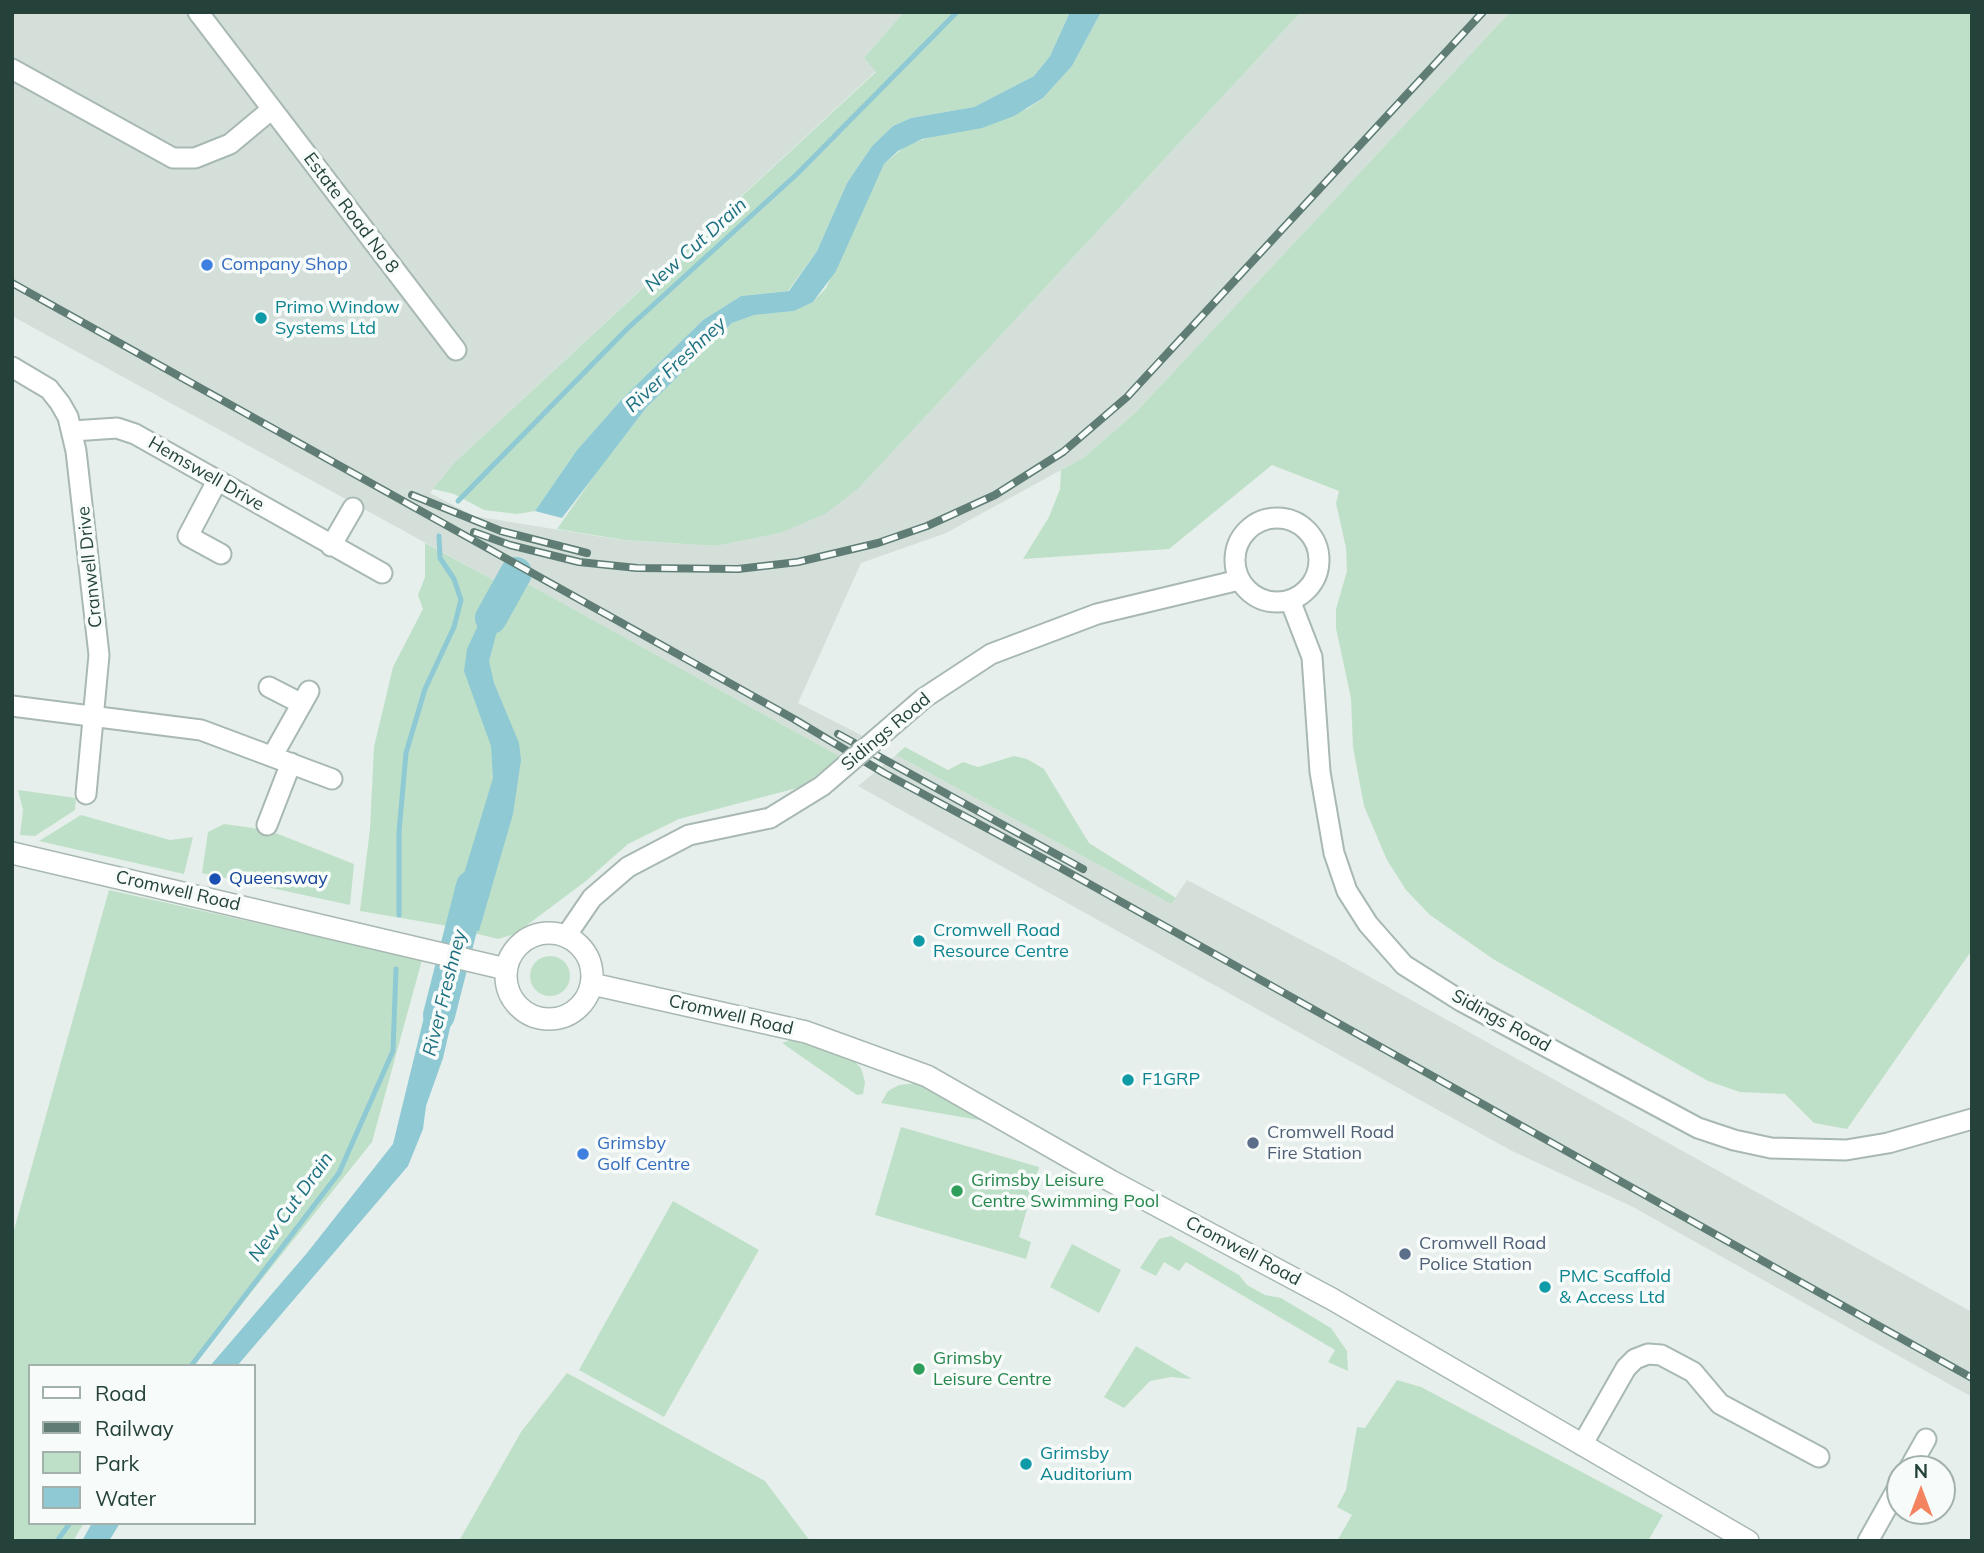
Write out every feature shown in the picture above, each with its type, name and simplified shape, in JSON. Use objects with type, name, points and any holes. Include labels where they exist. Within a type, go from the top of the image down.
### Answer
[{"type":"street","name":"Estate Road No 8","points":[[204,15],[272,109],[456,350]]},
{"type":"street","points":[[12,69],[173,158],[195,158],[230,145],[272,109]]},
{"type":"street","name":"Cranwell Drive","points":[[12,366],[49,389],[60,402],[73,431],[91,561],[99,655],[86,794]]},
{"type":"street","name":"Hemswell Drive","points":[[73,431],[117,428],[135,434],[382,573]]},
{"type":"street","points":[[217,481],[188,536],[221,554]]},
{"type":"street","points":[[331,546],[353,508]]},
{"type":"street","points":[[1268,518],[1294,520],[1306,528],[1317,545],[1320,559],[1313,582],[1303,593],[1290,600],[1276,602],[1262,599],[1249,592],[1239,580],[1235,559],[1240,538],[1254,524],[1268,518]]},
{"type":"street","name":"Sidings Road","points":[[566,936],[592,898],[628,867],[689,835],[770,818],[822,786],[924,698],[991,654],[1097,614],[1239,580]]},
{"type":"street","name":"Sidings Road","points":[[1290,600],[1312,657],[1320,772],[1334,853],[1347,891],[1368,923],[1404,965],[1461,1001],[1699,1128],[1734,1140],[1771,1147],[1846,1150],[1895,1142],[1971,1123]]},
{"type":"street","points":[[267,825],[282,759],[305,697],[269,687]]},
{"type":"street","points":[[12,706],[201,730],[332,779]]},
{"type":"street","name":"Cromwell Road","points":[[12,853],[506,969]]},
{"type":"street","points":[[551,932],[566,936],[579,944],[588,955],[592,984],[587,998],[577,1009],[564,1017],[535,1017],[522,1009],[512,998],[506,969],[512,954],[529,938],[551,932]]},
{"type":"street","name":"Cromwell Road","points":[[592,984],[806,1032],[927,1076],[1111,1181],[1332,1299],[1748,1541]]},
{"type":"street","points":[[1582,1446],[1626,1368],[1635,1359],[1648,1354],[1661,1355],[1693,1372],[1720,1404],[1819,1457]]},
{"type":"street","points":[[1917,1455],[1926,1439]]},
{"type":"street","points":[[1868,1541],[1886,1509]]},
{"type":"shaded area","points":[[12,12],[904,12],[864,58],[876,71],[454,463],[430,493],[474,516],[621,540],[716,546],[780,533],[859,488],[1301,12],[1510,12],[1136,412],[1083,458],[946,533],[861,563],[798,703],[863,736],[841,757],[528,584],[503,572],[497,582],[12,316]]},
{"type":"shaded area","points":[[896,755],[1171,904],[1187,880],[1334,957],[1972,1312],[1972,1397],[1633,1207],[1512,1151],[858,786]]},
{"type":"green space","points":[[904,12],[1070,12],[1050,56],[1034,76],[974,107],[911,118],[893,126],[872,146],[847,183],[817,251],[788,291],[741,296],[703,320],[622,399],[577,450],[535,511],[517,514],[484,510],[454,494],[433,489],[454,463],[876,72],[864,58]]},
{"type":"green space","points":[[1101,12],[1301,12],[859,488],[825,514],[780,533],[716,546],[624,540],[557,529],[646,408],[732,323],[753,315],[793,311],[813,302],[826,288],[884,164],[908,144],[1027,109],[1043,98],[1072,66]]},
{"type":"green space","points":[[1510,12],[1972,12],[1972,950],[1847,1129],[1814,1123],[1785,1094],[1740,1092],[1708,1081],[1493,959],[1430,915],[1406,890],[1387,860],[1364,806],[1353,747],[1351,698],[1336,628],[1336,609],[1347,571],[1346,548],[1336,503],[1339,491],[1272,465],[1169,549],[1023,559],[1049,517],[1060,489],[1061,470],[1083,458],[1136,412]]},
{"type":"green space","points":[[425,543],[497,582],[503,572],[528,584],[841,757],[801,787],[679,819],[628,844],[586,881],[515,934],[498,939],[442,925],[360,911],[370,829],[374,747],[393,667],[423,609],[418,595],[425,577]]},
{"type":"green space","points":[[905,747],[948,770],[963,762],[978,767],[1014,756],[1027,759],[1044,769],[1089,843],[1176,898],[1171,904],[896,755]]},
{"type":"green space","points":[[18,790],[76,798],[75,810],[35,836],[20,835],[23,810]]},
{"type":"green space","points":[[81,815],[170,840],[193,837],[184,874],[39,841]]},
{"type":"green space","points":[[224,824],[268,830],[354,864],[350,905],[202,873],[208,832]]},
{"type":"green space","points":[[109,890],[422,960],[372,1142],[194,1364],[28,1364],[28,1525],[83,1525],[73,1541],[12,1541],[12,1237]]},
{"type":"green space","points":[[550,956],[564,962],[570,976],[564,990],[550,996],[536,990],[530,976],[536,962]]},
{"type":"green space","points":[[790,1040],[850,1057],[861,1068],[865,1082],[863,1094],[857,1095],[782,1043]]},
{"type":"green space","points":[[918,1083],[996,1123],[881,1103],[888,1091],[899,1085]]},
{"type":"green space","name":"Grimsby Leisure Centre Swimming Pool","points":[[901,1127],[1039,1167],[1019,1237],[1031,1242],[1026,1259],[875,1215]]},
{"type":"green space","points":[[673,1201],[759,1250],[664,1417],[579,1370]]},
{"type":"green space","points":[[1171,1236],[1239,1275],[1247,1285],[1265,1295],[1281,1298],[1331,1328],[1347,1351],[1348,1371],[1328,1362],[1335,1350],[1186,1262],[1179,1271],[1164,1262],[1156,1276],[1140,1268],[1159,1239]]},
{"type":"green space","points":[[1072,1244],[1121,1270],[1099,1313],[1050,1287]]},
{"type":"green space","points":[[1136,1346],[1192,1379],[1171,1377],[1150,1381],[1124,1408],[1104,1397]]},
{"type":"green space","points":[[567,1373],[765,1481],[810,1541],[459,1541],[521,1432]]},
{"type":"green space","points":[[1397,1380],[1421,1387],[1663,1515],[1648,1541],[1337,1541],[1352,1515],[1337,1507],[1346,1490],[1357,1427],[1365,1428]]},
{"type":"water","points":[[1070,12],[1101,12],[1072,66],[1043,98],[1014,116],[982,128],[922,139],[898,151],[884,164],[836,271],[813,302],[794,311],[754,315],[732,323],[646,408],[562,518],[535,511],[577,450],[622,399],[703,320],[741,296],[789,291],[817,251],[847,183],[872,146],[893,126],[911,118],[974,107],[1034,76],[1050,56]]},
{"type":"water","points":[[501,576],[525,588],[497,631],[489,661],[494,683],[519,743],[521,760],[513,814],[479,931],[449,923],[493,778],[491,746],[464,671],[467,649]]},
{"type":"water","points":[[435,972],[462,976],[443,1058],[426,1106],[423,1129],[408,1166],[239,1364],[212,1364],[307,1253],[393,1144]]},
{"type":"water","points":[[91,1525],[119,1525],[109,1541],[82,1541]]},
{"type":"waterway","name":"New Cut Drain","points":[[458,501],[628,328],[797,174],[957,12]]},
{"type":"waterway","name":"New Cut Drain","points":[[399,915],[399,832],[406,753],[425,689],[454,627],[461,600],[454,579],[440,558],[439,536]]},
{"type":"waterway","name":"River Freshney","points":[[491,618],[516,573]]},
{"type":"waterway","name":"River Freshney","points":[[439,1015],[472,886]]},
{"type":"waterway","name":"New Cut Drain","points":[[193,1364],[339,1173],[393,1051],[396,969]]},
{"type":"waterway","name":"New Cut Drain","points":[[57,1541],[69,1525]]},
{"type":"railway","points":[[474,532],[510,545],[579,562],[637,568],[738,569],[798,562],[878,543],[927,526],[995,495],[1063,452],[1127,397],[1483,12]]},
{"type":"railway","points":[[12,283],[794,719],[884,773],[1059,867],[1972,1378]]},
{"type":"railway","points":[[412,495],[501,531],[587,553]]},
{"type":"railway","points":[[838,734],[1083,869]]},
{"type":"place","name":"Company Shop","points":[[207,265]]},
{"type":"place","name":"Primo Window Systems Ltd","points":[[261,318]]},
{"type":"place","name":"Queensway","points":[[215,879]]},
{"type":"place","name":"Cromwell Road Resource Centre","points":[[919,941]]},
{"type":"place","name":"F1GRP","points":[[1128,1080]]},
{"type":"place","name":"Cromwell Road Fire Station","points":[[1253,1143]]},
{"type":"place","name":"Grimsby Golf Centre","points":[[583,1154]]},
{"type":"place","name":"Grimsby Leisure Centre Swimming Pool","points":[[957,1191]]},
{"type":"place","name":"Cromwell Road Police Station","points":[[1405,1254]]},
{"type":"place","name":"PMC Scaffold & Access Ltd","points":[[1545,1287]]},
{"type":"place","name":"Grimsby Leisure Centre","points":[[919,1369]]},
{"type":"place","name":"Grimsby Auditorium","points":[[1026,1464]]}]
